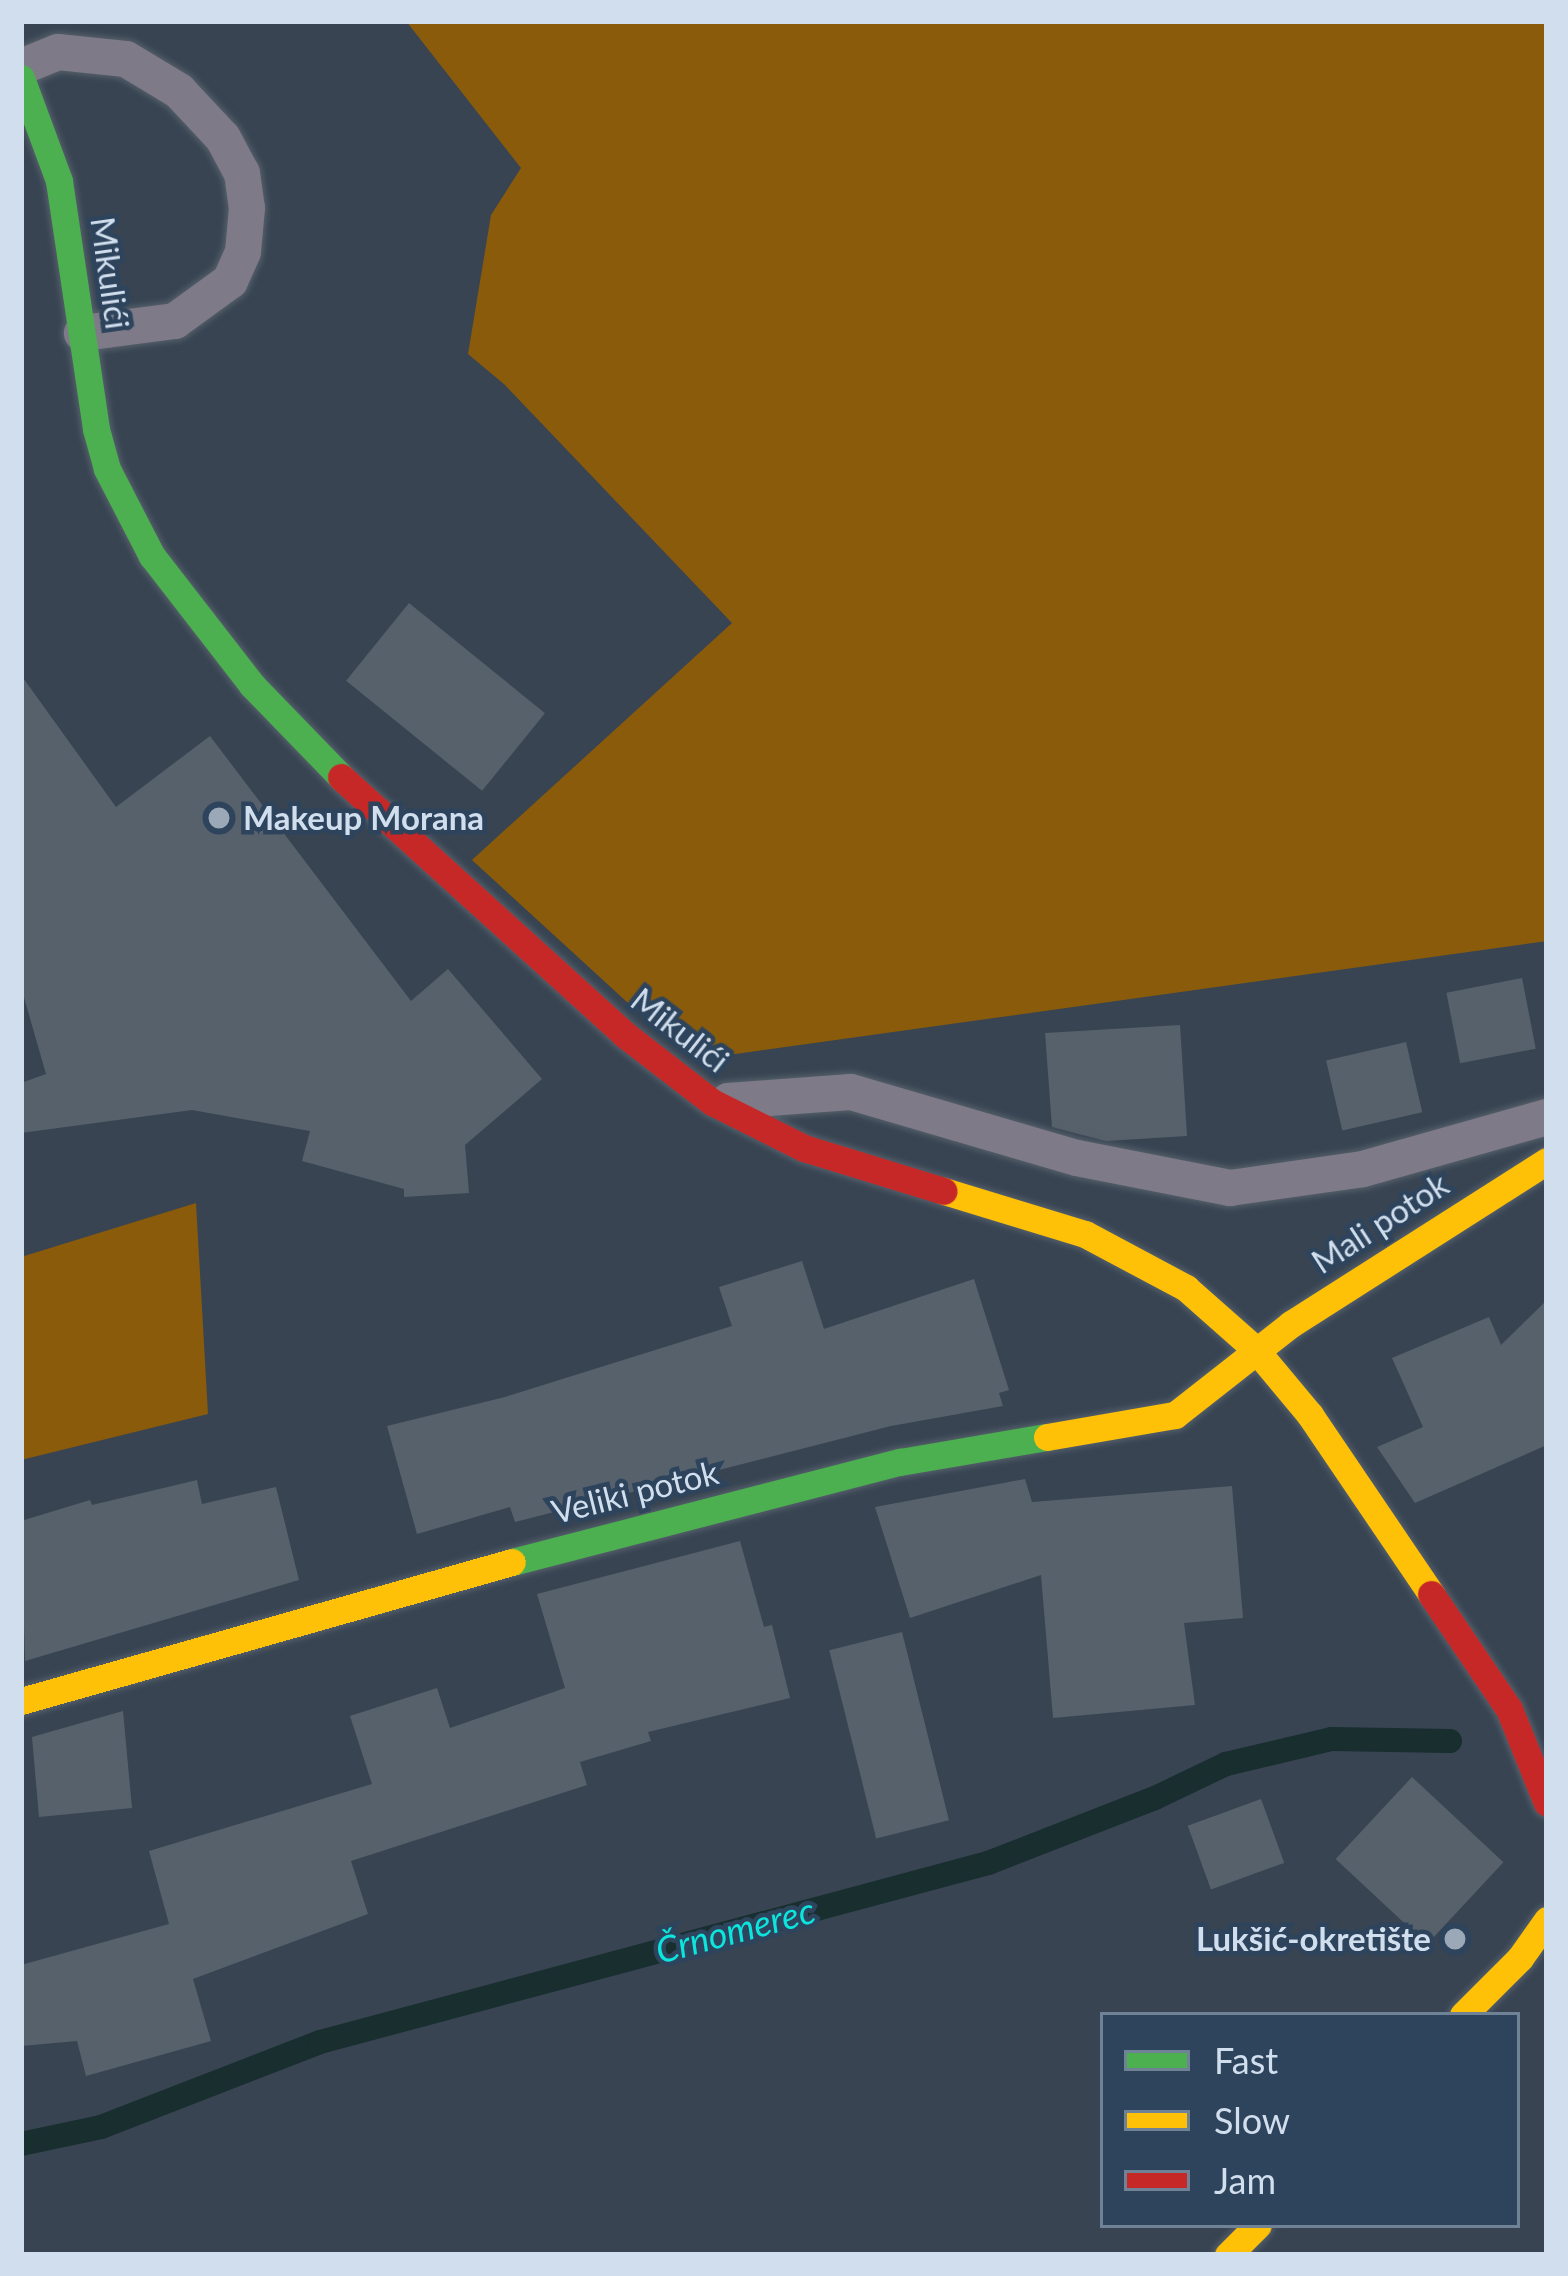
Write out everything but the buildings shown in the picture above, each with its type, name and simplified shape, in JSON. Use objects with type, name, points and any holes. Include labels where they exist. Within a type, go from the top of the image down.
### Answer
[{"type":"street","name":"Mikulići","points":[[21,78],[59,181],[96,429],[127,516],[252,685],[386,823],[434,860],[624,1034],[712,1102],[804,1148],[981,1199],[1136,1257],[1186,1288],[1255,1349],[1310,1415],[1481,1664],[1525,1742],[1547,1803]]},
{"type":"street","name":"Mali potok","points":[[1255,1349],[1547,1161]]},
{"type":"street","name":"Veliki potok","points":[[21,1701],[564,1547],[855,1474],[1175,1415],[1255,1349]]},
{"type":"street","points":[[1466,2012],[1520,1958],[1547,1920]]},
{"type":"street","points":[[1228,2255],[1255,2228]]},
{"type":"lane","points":[[21,67],[58,52],[125,58],[179,92],[223,138],[242,173],[247,208],[243,252],[230,281],[175,321],[82,333]]},
{"type":"lane","points":[[712,1102],[851,1092],[1077,1158],[1231,1188],[1363,1168],[1547,1117]]},
{"type":"shaded area","points":[[406,21],[1547,21],[1547,941],[721,1056],[628,1003],[472,860],[732,623],[505,385],[468,354],[491,215],[521,168]]},
{"type":"shaded area","points":[[196,1203],[208,1414],[21,1460],[21,1257]]},
{"type":"waterway","name":"Črnomerec","points":[[21,2144],[101,2127],[320,2042],[988,1863],[1155,1798],[1226,1764],[1332,1739],[1450,1741]]},
{"type":"traffic: fast","points":[[21,78],[59,181],[96,429],[107,469],[152,556],[252,685],[341,777]]},
{"type":"traffic: fast","points":[[512,1562],[900,1462],[1047,1437]]},
{"type":"traffic: slow","points":[[1047,1437],[1175,1415],[1291,1324],[1547,1161]]},
{"type":"traffic: slow","points":[[944,1191],[1085,1234],[1186,1288],[1255,1349],[1310,1415],[1431,1594]]},
{"type":"traffic: slow","points":[[21,1701],[512,1562]]},
{"type":"traffic: slow","points":[[1466,2012],[1520,1958],[1547,1920]]},
{"type":"traffic: slow","points":[[1228,2255],[1255,2228]]},
{"type":"traffic: jam","points":[[341,777],[624,1034],[712,1102],[804,1148],[944,1191]]},
{"type":"traffic: jam","points":[[1431,1594],[1509,1709],[1547,1803]]},
{"type":"place","name":"Makeup Morana","points":[[219,818]]},
{"type":"place","name":"Lukšić-okretište","points":[[1455,1939]]}]
